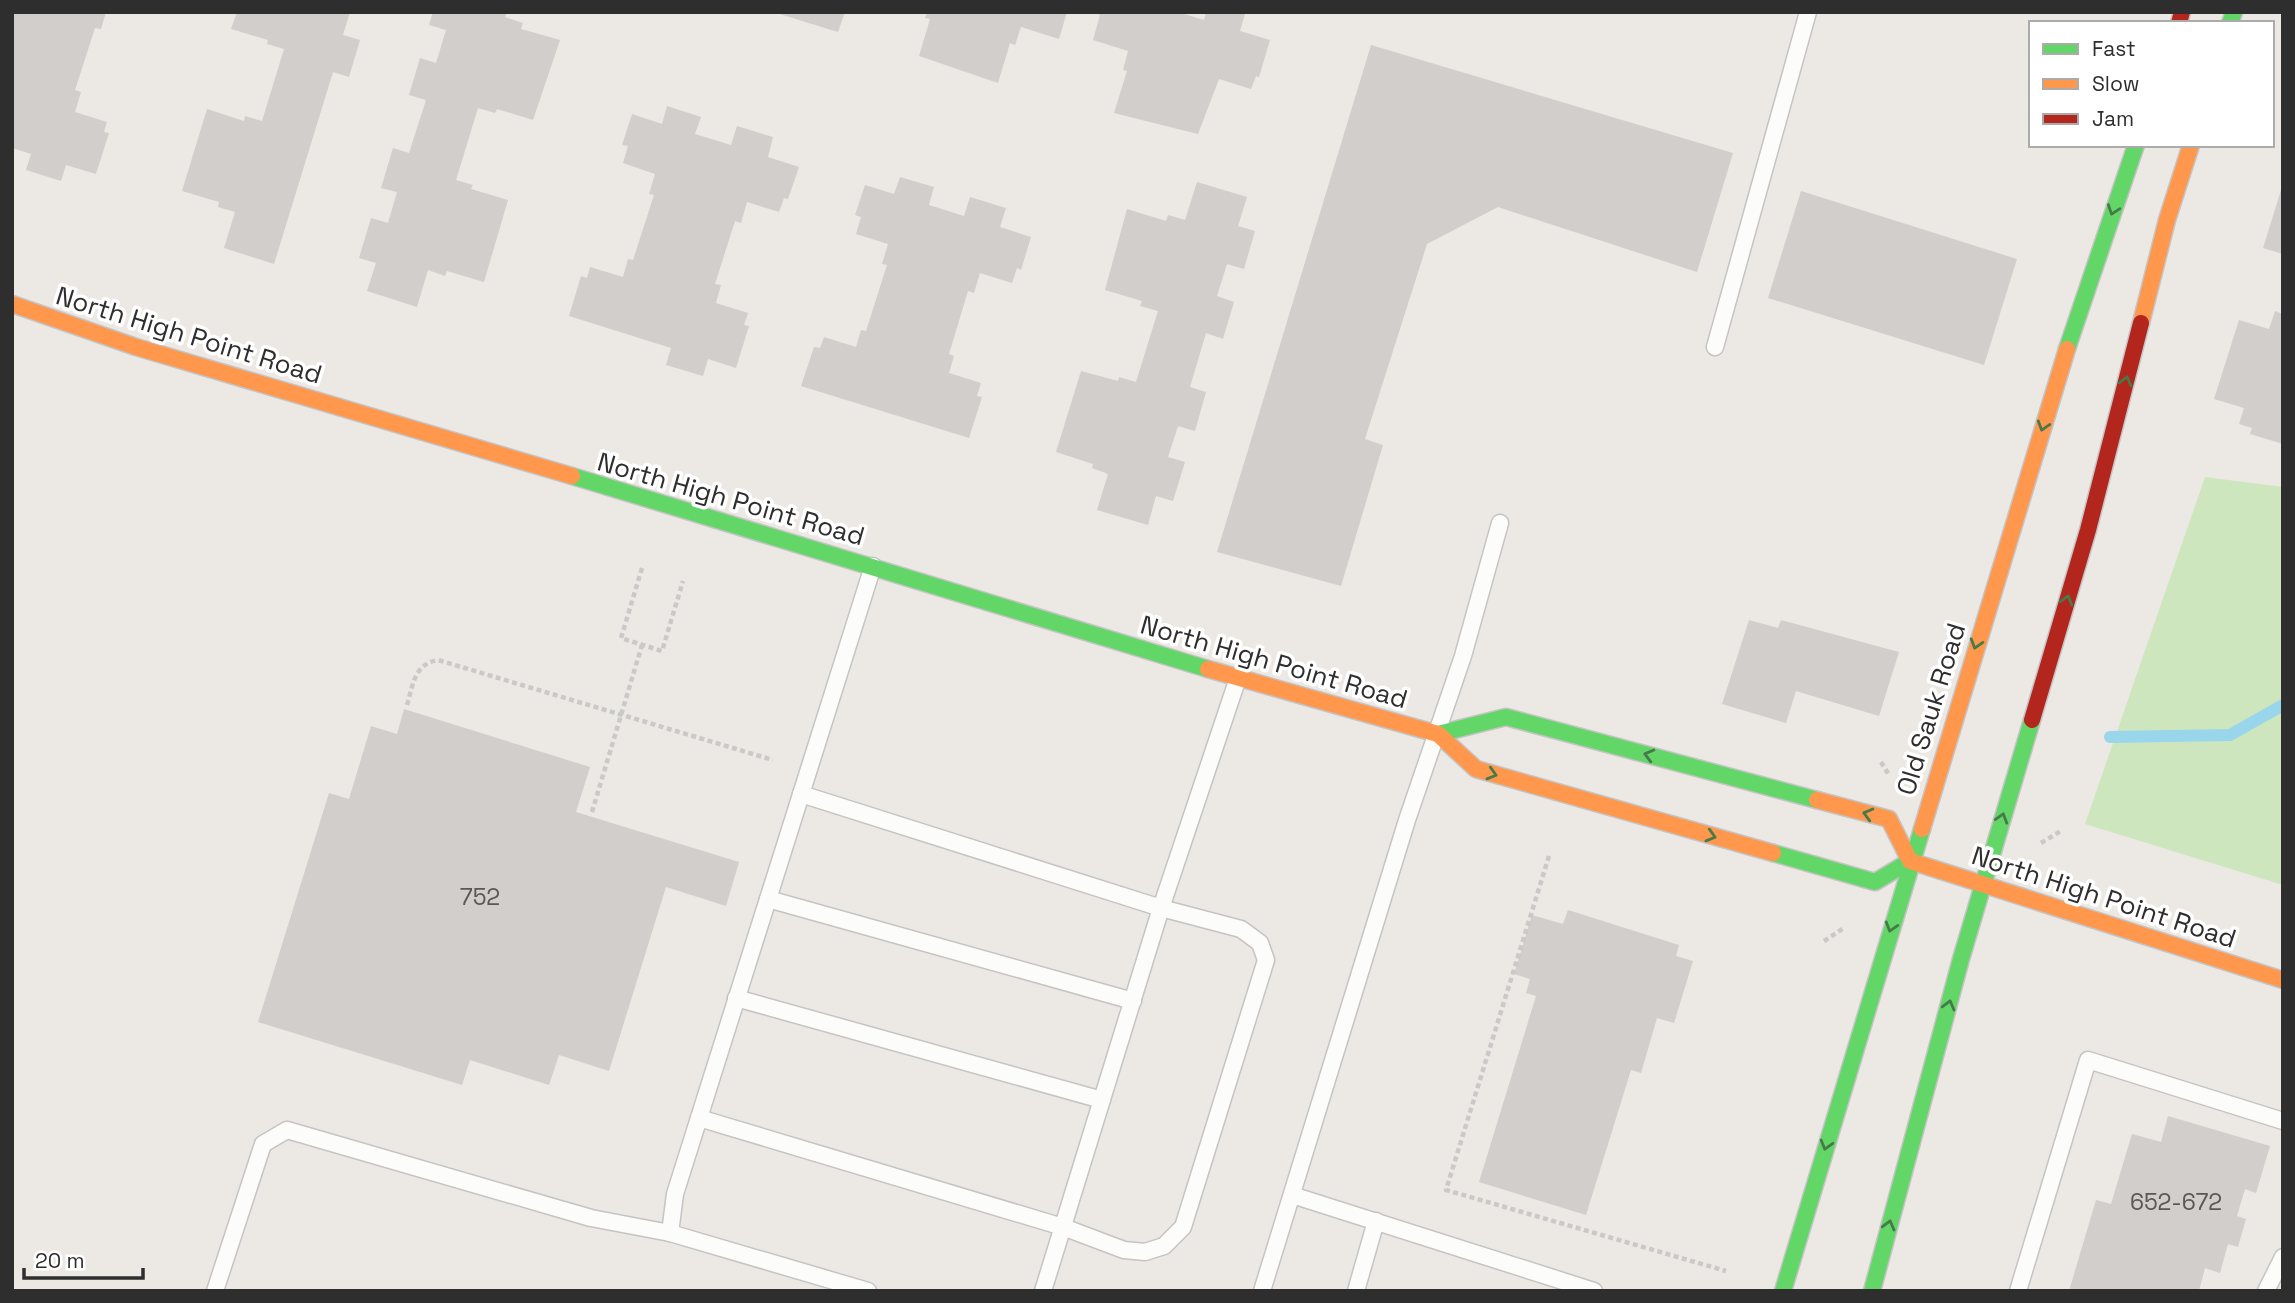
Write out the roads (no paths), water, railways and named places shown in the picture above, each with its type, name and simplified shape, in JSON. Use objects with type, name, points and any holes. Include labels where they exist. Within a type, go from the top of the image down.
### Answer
[{"type":"street","name":"Old Sauk Road","points":[[1783,1291],[1910,861],[2074,326],[2135,147]]},
{"type":"street","points":[[1872,1291],[1983,884],[2088,530],[2167,220],[2191,147]]},
{"type":"street","name":"North High Point Road","points":[[12,304],[136,347],[873,566],[1238,678],[1438,734],[1476,769],[1875,882],[1910,861]]},
{"type":"street","name":"North High Point Road","points":[[1438,734],[1506,717],[1889,819],[1910,861],[2283,980]]},
{"type":"lane","points":[[1715,347],[1808,12]]},
{"type":"lane","points":[[1262,1291],[1407,820],[1438,734],[1500,523]]},
{"type":"lane","points":[[670,1233],[675,1194],[873,566]]},
{"type":"lane","points":[[1043,1291],[1161,908],[1238,678]]},
{"type":"lane","points":[[699,1118],[1063,1227],[1124,1250],[1145,1252],[1164,1246],[1183,1227],[1266,960],[1260,943],[1241,929],[1161,908],[801,794]]},
{"type":"lane","points":[[768,899],[1133,1001]]},
{"type":"lane","points":[[736,998],[1102,1100]]},
{"type":"lane","points":[[2018,1291],[2088,1060],[2283,1121]]},
{"type":"lane","points":[[215,1291],[263,1144],[287,1130],[591,1218],[670,1233],[867,1291]]},
{"type":"lane","points":[[1292,1195],[1594,1291]]},
{"type":"lane","points":[[1356,1291],[1376,1222]]},
{"type":"lane","points":[[2266,1291],[2283,1256]]},
{"type":"waterway","points":[[2110,737],[2230,735],[2283,705]]}]
